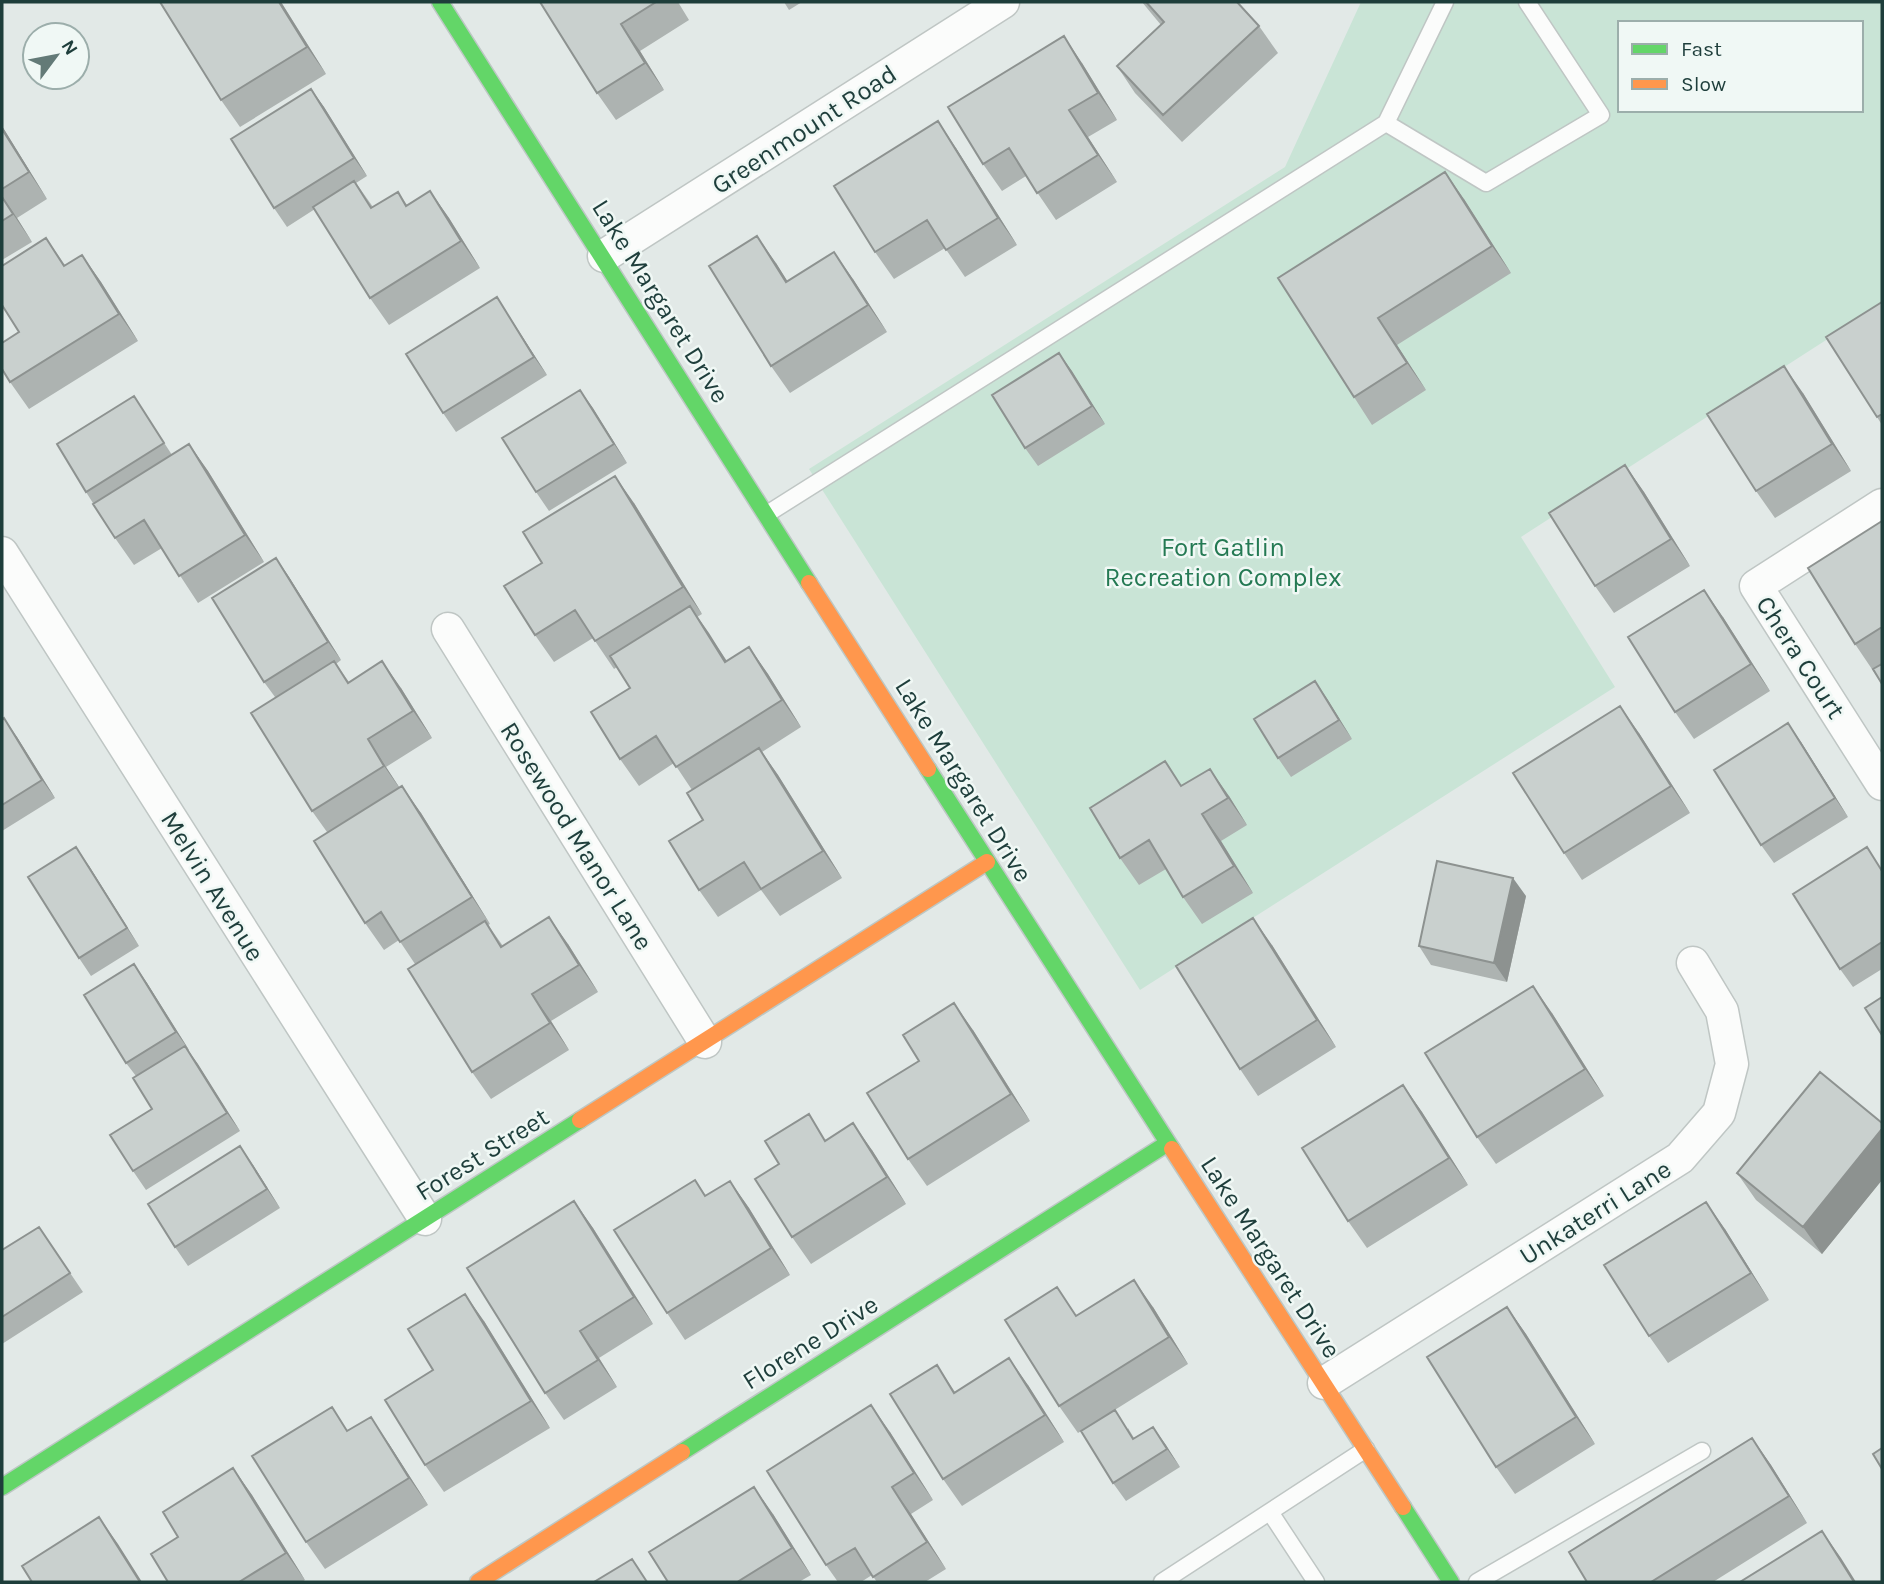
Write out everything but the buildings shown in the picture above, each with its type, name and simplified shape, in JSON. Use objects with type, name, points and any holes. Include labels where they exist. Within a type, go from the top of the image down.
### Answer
[{"type":"street","name":"Lake Margaret Drive","points":[[440,2],[987,862],[1451,1582]]},
{"type":"street","name":"Greenmount Road","points":[[604,256],[1003,2]]},
{"type":"street","name":"Chera Court","points":[[1882,505],[1756,586],[1882,784]]},
{"type":"street","name":"Melvin Avenue","points":[[2,553],[425,1219]]},
{"type":"street","name":"Rosewood Manor Lane","points":[[448,629],[705,1042]]},
{"type":"street","name":"Forest Street","points":[[2,1486],[987,862]]},
{"type":"street","name":"Unkaterri Lane","points":[[1324,1383],[1680,1158],[1720,1113],[1731,1064],[1722,1011],[1693,963]]},
{"type":"street","name":"Florene Drive","points":[[478,1582],[1168,1143]]},
{"type":"lane","points":[[767,514],[1386,123],[1445,2]]},
{"type":"lane","points":[[1386,123],[1486,183],[1601,115],[1527,2]]},
{"type":"lane","points":[[1162,1582],[1366,1449]]},
{"type":"lane","points":[[1477,1582],[1702,1451]]},
{"type":"lane","points":[[1270,1512],[1316,1582]]},
{"type":"green space","name":"Fort Gatlin Recreation Complex","points":[[1361,2],[1882,2],[1882,304],[1521,537],[1615,687],[1140,990],[809,469],[1285,167]]},
{"type":"traffic: fast","points":[[440,2],[809,583]]},
{"type":"traffic: fast","points":[[928,769],[1172,1149]]},
{"type":"traffic: fast","points":[[2,1487],[580,1120]]},
{"type":"traffic: fast","points":[[682,1452],[1168,1143]]},
{"type":"traffic: fast","points":[[1403,1507],[1451,1582]]},
{"type":"traffic: slow","points":[[809,583],[928,769]]},
{"type":"traffic: slow","points":[[580,1120],[987,862]]},
{"type":"traffic: slow","points":[[1172,1149],[1403,1507]]},
{"type":"traffic: slow","points":[[478,1582],[682,1452]]}]
